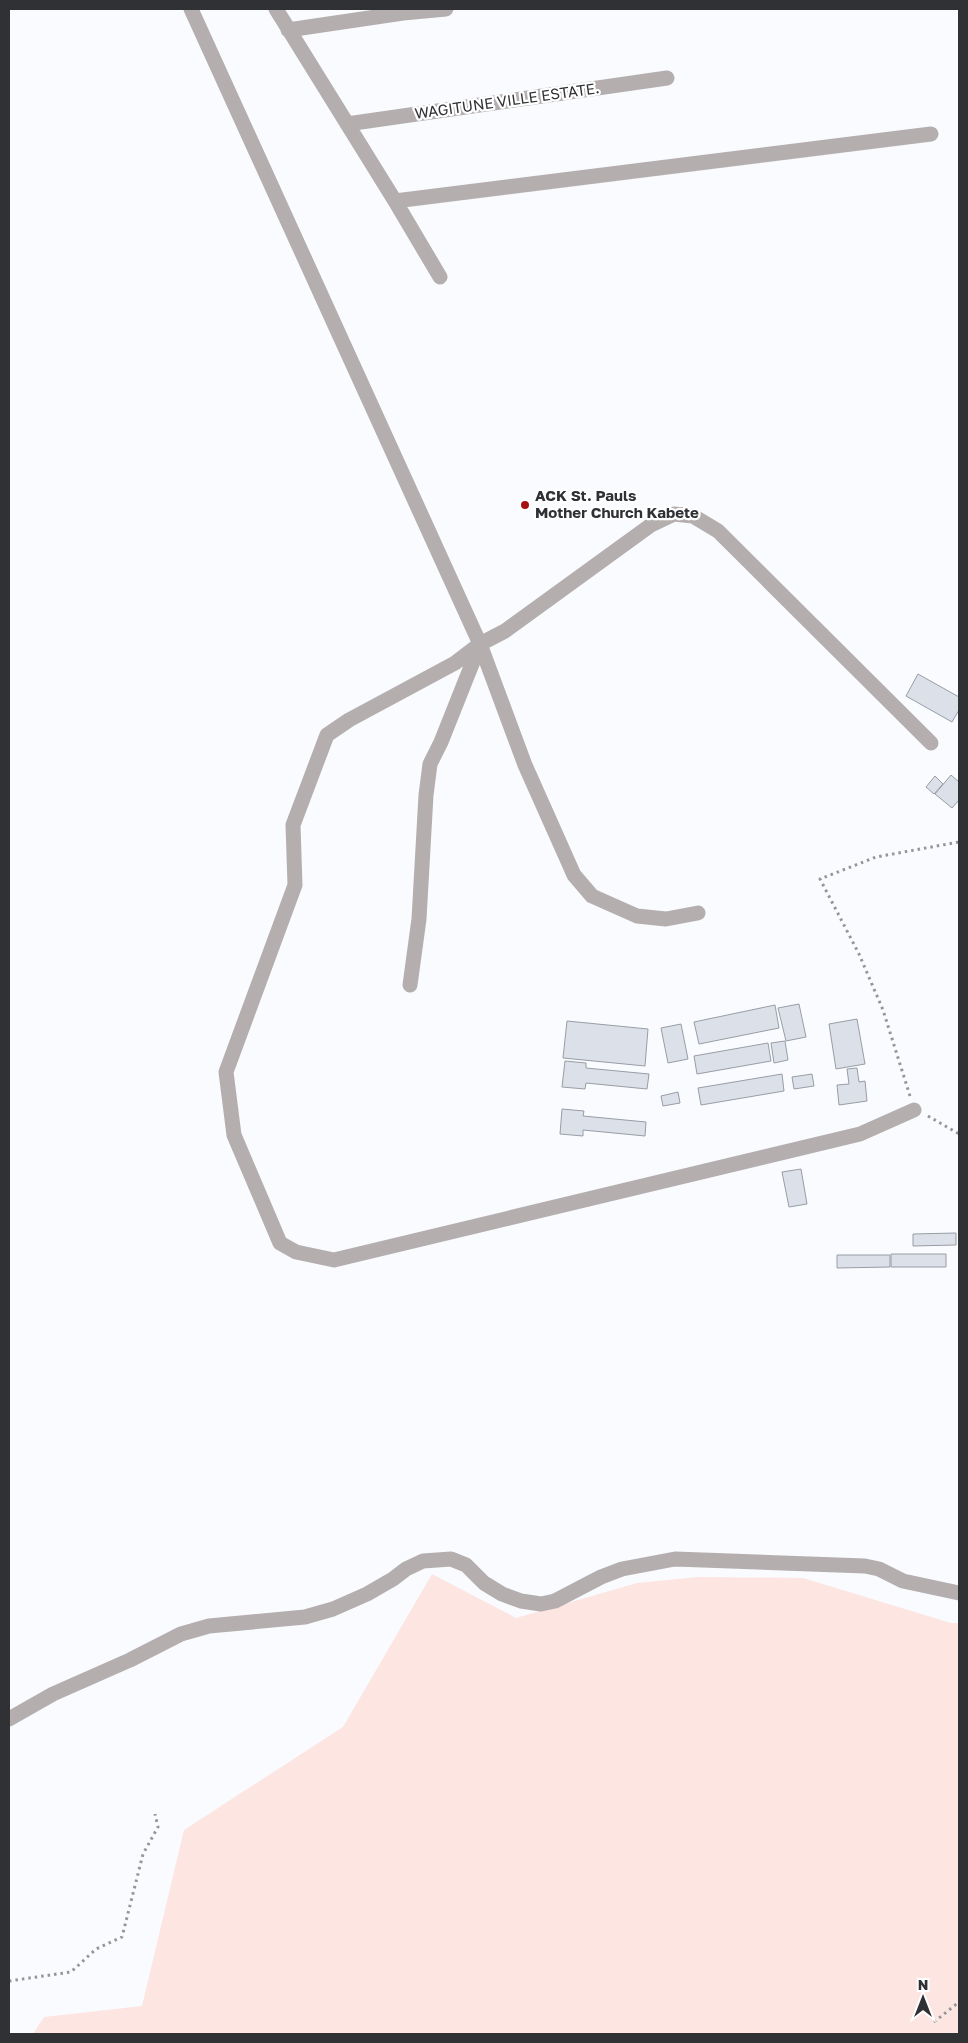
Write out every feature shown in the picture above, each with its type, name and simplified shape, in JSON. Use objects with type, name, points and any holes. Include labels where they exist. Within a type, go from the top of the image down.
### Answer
[{"type":"street","points":[[192,9],[480,644],[525,765],[574,875],[592,896],[637,916],[666,919],[698,913]]},
{"type":"street","points":[[276,9],[440,277]]},
{"type":"street","points":[[288,30],[403,13],[446,9]]},
{"type":"street","name":"WAGITUNE VILLE ESTATE.","points":[[347,124],[666,78]]},
{"type":"street","points":[[395,201],[931,134]]},
{"type":"street","points":[[914,1110],[860,1134],[334,1260],[296,1252],[280,1243],[234,1135],[226,1072],[295,885],[293,825],[327,735],[349,720],[455,663],[480,644],[505,631],[651,525],[674,514],[693,516],[718,531],[931,743]]},
{"type":"street","points":[[410,985],[419,919],[426,795],[430,764],[480,644]]},
{"type":"street","points":[[9,1719],[53,1694],[130,1660],[181,1634],[209,1626],[304,1617],[333,1609],[367,1594],[394,1579],[406,1569],[423,1561],[437,1558],[451,1558],[466,1565],[492,1588],[521,1601],[532,1603],[555,1601],[601,1577],[622,1569],[676,1559],[865,1566],[879,1569],[903,1581],[959,1593]]},
{"type":"path","points":[[959,842],[876,857],[820,879],[859,954],[884,1010],[914,1110],[934,1118],[959,1134]]},
{"type":"path","points":[[9,1981],[71,1972],[96,1949],[122,1936],[143,1854],[158,1828],[155,1814]]},
{"type":"path","points":[[934,2022],[959,2002]]},
{"type":"shaded area","points":[[432,1574],[516,1618],[637,1583],[698,1577],[803,1578],[951,1623],[959,1623],[959,2034],[33,2034],[44,2017],[142,2006],[184,1830],[343,1727]]},
{"type":"building","points":[[918,674],[959,697],[959,710],[952,722],[906,696]]},
{"type":"building","points":[[951,775],[959,782],[959,800],[952,808],[935,794]]},
{"type":"building","points":[[935,776],[943,784],[934,794],[926,787]]},
{"type":"building","points":[[799,1004],[806,1037],[786,1041],[778,1008]]},
{"type":"building","points":[[775,1005],[779,1028],[699,1044],[694,1022]]},
{"type":"building","points":[[857,1019],[865,1064],[836,1069],[829,1024]]},
{"type":"building","points":[[567,1021],[648,1029],[645,1066],[563,1058]]},
{"type":"building","points":[[681,1024],[688,1059],[668,1063],[661,1028]]},
{"type":"building","points":[[785,1041],[788,1060],[774,1063],[771,1043]]},
{"type":"building","points":[[768,1043],[771,1061],[697,1074],[694,1056]]},
{"type":"building","points":[[565,1061],[586,1063],[586,1068],[649,1074],[647,1089],[586,1083],[585,1089],[562,1087]]},
{"type":"building","points":[[857,1068],[859,1082],[865,1081],[867,1101],[839,1105],[837,1085],[849,1084],[847,1069]]},
{"type":"building","points":[[782,1074],[784,1091],[701,1105],[698,1088]]},
{"type":"building","points":[[812,1074],[814,1086],[794,1089],[792,1077]]},
{"type":"building","points":[[678,1092],[680,1103],[663,1106],[661,1096]]},
{"type":"building","points":[[562,1109],[584,1111],[583,1116],[646,1122],[645,1136],[583,1130],[583,1136],[560,1134]]},
{"type":"building","points":[[801,1169],[807,1204],[789,1207],[782,1172]]},
{"type":"building","points":[[956,1233],[956,1245],[913,1246],[913,1234]]},
{"type":"building","points":[[891,1254],[946,1254],[946,1267],[891,1267]]},
{"type":"building","points":[[837,1255],[890,1255],[890,1267],[837,1268]]},
{"type":"place","name":"ACK St. Pauls Mother Church Kabete","points":[[525,505]]}]
